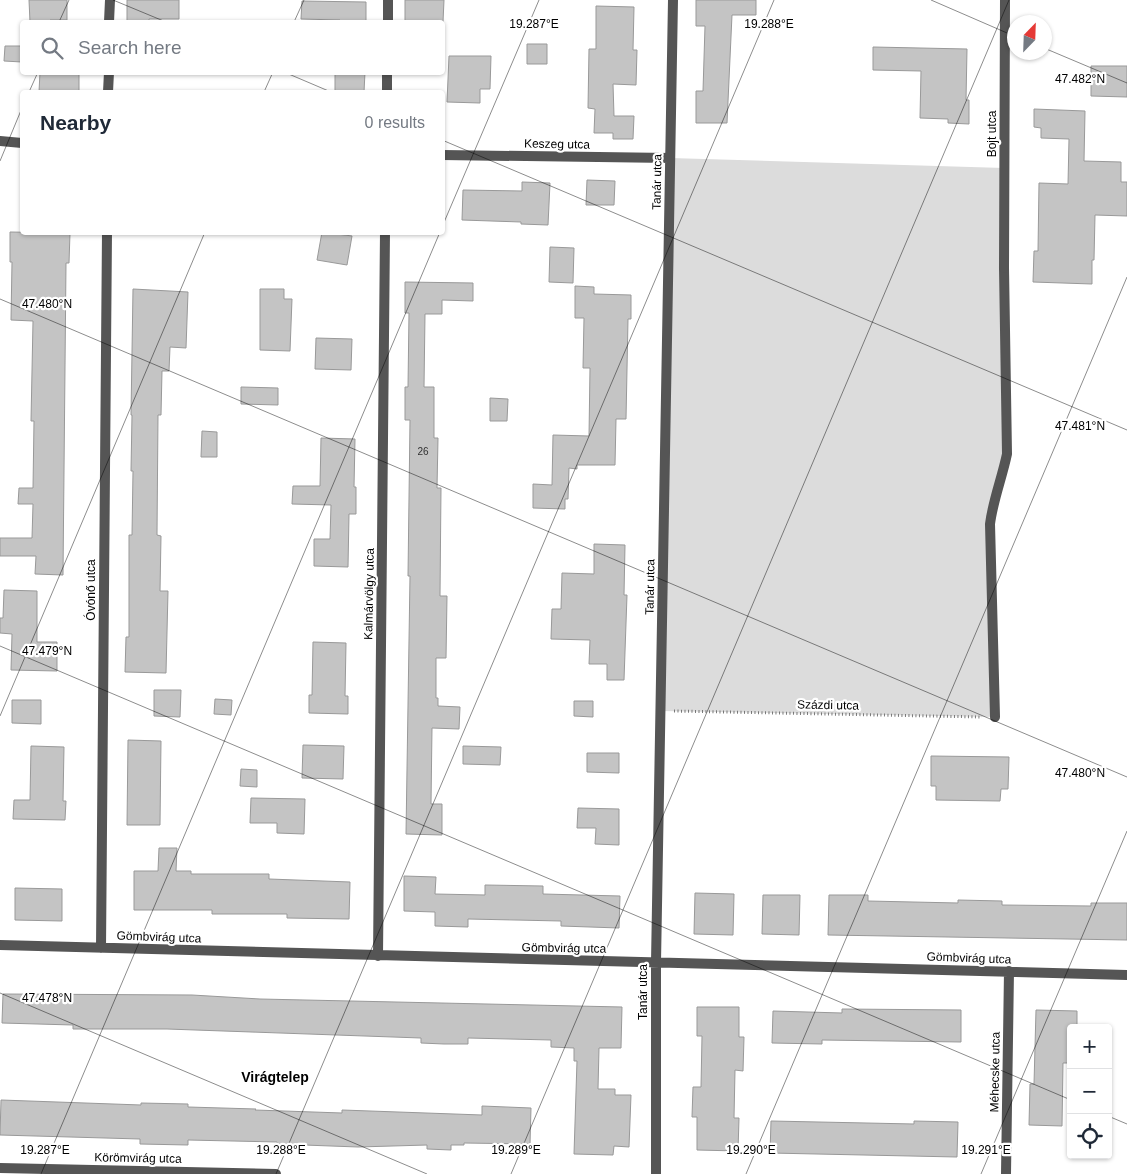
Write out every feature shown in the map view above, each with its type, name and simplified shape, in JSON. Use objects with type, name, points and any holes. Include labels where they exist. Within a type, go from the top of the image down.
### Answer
[{"type":"street","points":[[109,20],[110,0]]},
{"type":"street","points":[[388,0],[388,20]]},
{"type":"street","name":"Tanár utca","points":[[656,1174],[656,962],[673,0]]},
{"type":"street","name":"Bojt utca","points":[[995,717],[990,524],[992,505],[1001,480],[1007,454],[1004,268],[1004,0]]},
{"type":"street","points":[[108,75],[108,90]]},
{"type":"street","points":[[387,75],[387,90]]},
{"type":"street","points":[[0,141],[20,143]]},
{"type":"street","name":"Keszeg utca","points":[[445,155],[670,158]]},
{"type":"street","name":"Óvónő utca","points":[[101,948],[107,235]]},
{"type":"street","name":"Kalmárvölgy utca","points":[[378,956],[385,235]]},
{"type":"street","name":"Gömbvirág utca","points":[[0,945],[1127,975]]},
{"type":"street","name":"Méhecske utca","points":[[1006,1174],[1009,971]]},
{"type":"street","name":"Körömvirág utca","points":[[0,1168],[276,1174]]},
{"type":"path","name":"Százdi utca","points":[[660,711],[995,717]]},
{"type":"shaded area","points":[[670,158],[1004,168],[1007,454],[992,505],[995,717],[660,711]]},
{"type":"building","points":[[29,0],[67,0],[67,20],[30,20]]},
{"type":"building","points":[[127,0],[179,0],[179,19],[127,20]]},
{"type":"building","points":[[405,0],[444,0],[443,20],[405,20]]},
{"type":"building","points":[[696,0],[756,0],[756,15],[732,15],[727,123],[696,123],[696,91],[703,91],[705,26],[696,26]]},
{"type":"building","points":[[302,1],[366,2],[366,20],[301,19]]},
{"type":"building","points":[[596,6],[634,7],[633,50],[637,50],[636,85],[613,84],[614,116],[634,116],[633,139],[613,139],[613,133],[594,133],[595,109],[588,108],[589,49],[596,49]]},
{"type":"building","points":[[527,44],[547,44],[547,64],[527,64]]},
{"type":"building","points":[[5,46],[20,46],[20,62],[4,61]]},
{"type":"building","points":[[873,47],[967,49],[966,100],[969,100],[969,124],[948,123],[948,119],[920,118],[921,71],[873,70]]},
{"type":"building","points":[[449,56],[491,56],[490,89],[480,89],[480,103],[447,102]]},
{"type":"building","points":[[1091,66],[1127,66],[1127,97],[1091,96]]},
{"type":"building","points":[[40,75],[79,75],[79,90],[39,90]]},
{"type":"building","points":[[335,75],[365,75],[364,90],[335,90]]},
{"type":"building","points":[[1034,109],[1085,111],[1084,161],[1121,162],[1121,182],[1127,182],[1127,216],[1095,215],[1092,284],[1033,282],[1034,251],[1038,251],[1039,183],[1068,184],[1069,139],[1041,138],[1041,128],[1034,127]]},
{"type":"building","points":[[587,180],[615,181],[614,205],[586,205]]},
{"type":"building","points":[[522,182],[550,183],[548,225],[462,220],[463,190],[522,191]]},
{"type":"building","points":[[10,232],[20,232],[20,235],[70,235],[69,263],[66,263],[63,575],[35,574],[36,556],[0,556],[0,538],[32,538],[33,504],[18,504],[19,488],[33,488],[34,421],[31,421],[33,321],[11,320],[12,262],[10,262]]},
{"type":"building","points":[[321,235],[352,236],[347,265],[317,260]]},
{"type":"building","points":[[550,247],[574,248],[573,283],[549,282]]},
{"type":"building","points":[[405,282],[473,283],[473,301],[442,300],[442,314],[425,314],[424,387],[434,387],[434,438],[438,438],[437,488],[441,488],[440,596],[447,596],[446,658],[436,658],[436,698],[438,698],[438,706],[460,707],[459,729],[432,728],[431,804],[442,804],[442,835],[406,834],[410,576],[408,576],[410,420],[405,420],[405,387],[408,387],[409,313],[405,313]]},
{"type":"building","points":[[575,286],[594,287],[594,294],[631,295],[631,319],[628,319],[626,419],[616,419],[615,465],[577,465],[577,469],[569,468],[568,499],[565,499],[565,509],[533,508],[533,484],[552,485],[553,435],[589,436],[590,368],[583,368],[584,318],[575,318]]},
{"type":"building","points":[[133,289],[188,292],[186,348],[170,347],[169,371],[162,371],[161,415],[158,415],[157,535],[161,536],[160,591],[168,591],[166,673],[125,672],[126,637],[129,637],[129,535],[132,535]]},
{"type":"building","points":[[260,289],[284,289],[284,299],[292,299],[290,351],[260,350]]},
{"type":"building","points":[[316,338],[352,339],[351,370],[315,369]]},
{"type":"building","points":[[241,387],[278,388],[278,405],[241,404]]},
{"type":"building","points":[[490,398],[508,399],[507,421],[490,421]]},
{"type":"building","points":[[202,431],[217,432],[217,457],[201,457]]},
{"type":"building","points":[[321,438],[355,439],[354,487],[356,487],[356,514],[349,514],[348,567],[314,566],[314,539],[330,539],[331,505],[292,504],[293,486],[320,486]]},
{"type":"building","points":[[594,544],[625,545],[624,595],[627,595],[624,680],[607,680],[607,664],[589,664],[590,640],[551,639],[552,609],[561,609],[562,573],[594,574]]},
{"type":"building","points":[[4,590],[37,591],[37,642],[57,642],[57,671],[11,670],[12,634],[0,633],[0,618],[3,618]]},
{"type":"building","points":[[313,642],[346,643],[345,696],[348,696],[348,714],[309,713],[309,695],[312,695]]},
{"type":"building","points":[[154,690],[181,690],[180,717],[154,716]]},
{"type":"building","points":[[215,699],[232,700],[231,715],[214,714]]},
{"type":"building","points":[[12,700],[41,700],[41,724],[12,723]]},
{"type":"building","points":[[574,701],[593,701],[593,717],[574,716]]},
{"type":"building","points":[[128,740],[161,741],[160,825],[127,825]]},
{"type":"building","points":[[303,745],[344,746],[343,779],[302,778]]},
{"type":"building","points":[[31,746],[64,747],[63,801],[66,801],[65,820],[13,819],[14,800],[30,800]]},
{"type":"building","points":[[463,746],[501,747],[500,765],[463,764]]},
{"type":"building","points":[[587,753],[619,753],[619,773],[587,772]]},
{"type":"building","points":[[931,756],[1009,757],[1008,789],[1001,789],[1000,801],[936,800],[936,786],[931,786]]},
{"type":"building","points":[[241,769],[257,770],[257,787],[240,786]]},
{"type":"building","points":[[251,798],[305,799],[304,834],[277,833],[277,823],[250,823]]},
{"type":"building","points":[[578,808],[619,809],[619,845],[595,844],[596,828],[577,828]]},
{"type":"building","points":[[159,848],[177,848],[176,871],[191,871],[191,874],[269,874],[269,879],[350,882],[349,919],[287,918],[287,914],[212,914],[212,910],[134,910],[134,871],[158,871]]},
{"type":"building","points":[[404,876],[436,877],[435,894],[485,895],[485,885],[543,886],[543,894],[620,896],[619,928],[561,926],[561,921],[468,919],[468,927],[435,926],[435,912],[404,911]]},
{"type":"building","points":[[15,888],[62,889],[62,921],[15,920]]},
{"type":"building","points":[[695,893],[734,894],[733,935],[694,934]]},
{"type":"building","points":[[763,895],[800,895],[799,935],[762,934]]},
{"type":"building","points":[[829,895],[868,895],[868,901],[958,903],[958,900],[1002,901],[1002,905],[1091,906],[1091,903],[1127,903],[1127,940],[828,935]]},
{"type":"building","points":[[3,994],[192,995],[260,999],[622,1007],[621,1048],[599,1048],[598,1089],[615,1089],[615,1095],[631,1095],[629,1147],[614,1146],[613,1155],[574,1154],[577,1061],[574,1061],[574,1048],[551,1047],[551,1040],[468,1038],[468,1044],[444,1044],[421,1043],[421,1038],[167,1029],[73,1029],[73,1025],[2,1023]]},
{"type":"building","points":[[697,1007],[739,1007],[739,1037],[744,1037],[743,1071],[735,1070],[734,1118],[739,1118],[738,1151],[697,1150],[697,1117],[692,1117],[693,1087],[701,1087],[702,1036],[697,1036]]},
{"type":"building","points":[[842,1009],[961,1010],[961,1042],[822,1040],[822,1044],[772,1043],[773,1011],[842,1013]]},
{"type":"building","points":[[1036,1010],[1077,1011],[1077,1024],[1067,1024],[1067,1063],[1063,1063],[1062,1126],[1029,1125],[1030,1084],[1034,1084]]},
{"type":"building","points":[[1,1100],[141,1105],[141,1103],[188,1104],[188,1107],[342,1113],[342,1110],[482,1115],[482,1106],[531,1108],[530,1144],[464,1143],[464,1145],[451,1145],[451,1150],[427,1149],[427,1145],[358,1147],[277,1144],[277,1142],[188,1140],[188,1145],[140,1144],[140,1139],[0,1135]]},
{"type":"building","points":[[771,1121],[914,1124],[914,1121],[958,1122],[957,1157],[770,1153]]},
{"type":"district","name":"Virágtelep","points":[[275,1077]]}]
